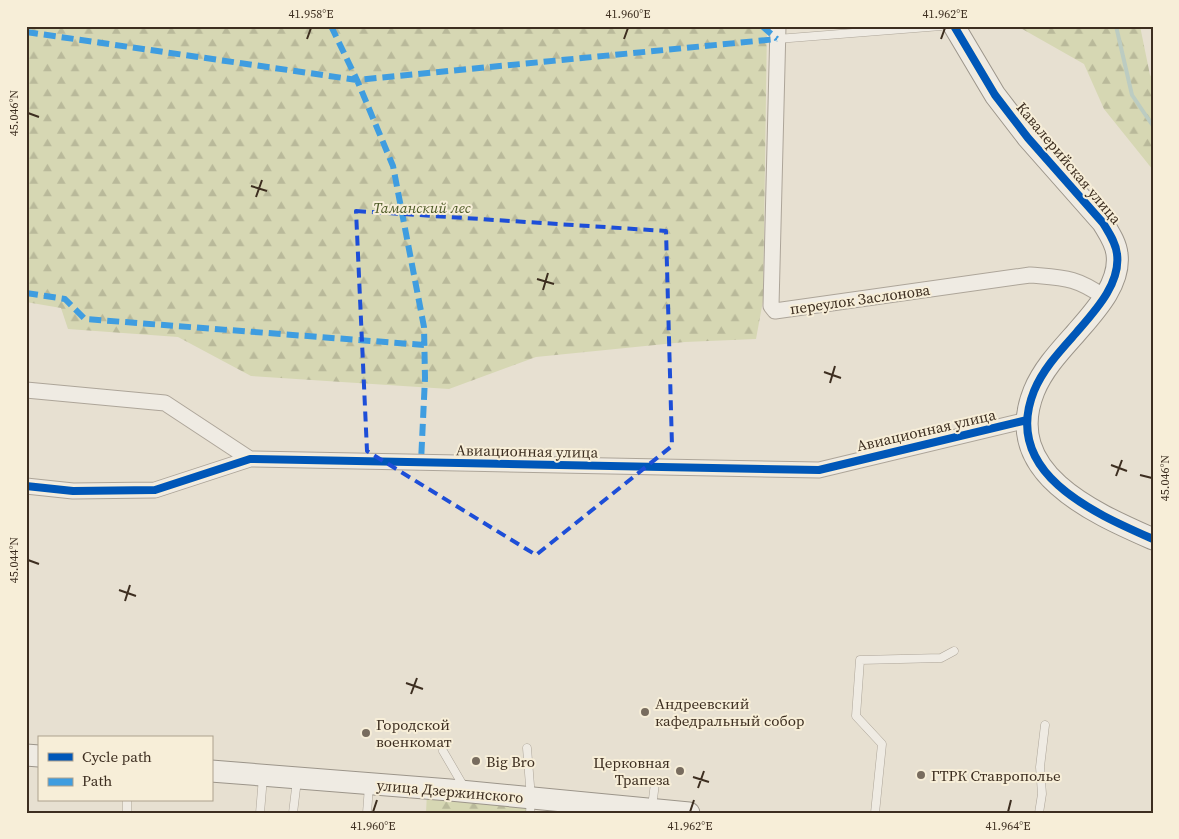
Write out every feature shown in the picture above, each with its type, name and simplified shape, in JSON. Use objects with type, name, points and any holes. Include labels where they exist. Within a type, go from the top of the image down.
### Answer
[{"type":"street","name":"Кавалерийская улица","points":[[954,26],[995,95],[1028,138],[1088,206],[1112,238],[1118,254],[1117,268],[1104,297],[1044,372],[1035,390],[1027,420],[1030,440],[1037,458],[1062,490],[1107,518],[1153,539]]},
{"type":"street","name":"переулок Заслонова","points":[[777,33],[771,306],[775,311],[1030,275],[1069,278],[1084,283],[1104,297]]},
{"type":"street","points":[[26,390],[165,403],[250,459]]},
{"type":"street","name":"Авиационная улица","points":[[26,486],[72,491],[155,490],[250,459],[819,470],[1027,420]]},
{"type":"street","name":"улица Дзержинского","points":[[212,771],[466,791],[531,805],[652,809],[689,813]]},
{"type":"lane","points":[[777,33],[941,26]]},
{"type":"lane","points":[[875,813],[882,744],[856,716],[860,660],[941,658],[954,651]]},
{"type":"lane","points":[[1039,813],[1042,794],[1040,768],[1045,725]]},
{"type":"lane","points":[[527,748],[531,805]]},
{"type":"lane","points":[[443,751],[466,791]]},
{"type":"lane","points":[[260,813],[263,795],[263,775]]},
{"type":"lane","points":[[293,813],[298,778]]},
{"type":"lane","points":[[652,809],[655,783]]},
{"type":"lane","points":[[367,813],[370,784]]},
{"type":"highlighted area","points":[[356,211],[666,231],[672,446],[536,555],[367,451]]},
{"type":"green space","name":"Таманский лес","points":[[26,26],[767,26],[763,301],[756,339],[685,342],[536,357],[449,389],[251,376],[178,337],[68,329],[61,308],[26,302]]},
{"type":"green space","points":[[1017,26],[1140,26],[1150,75],[1153,79],[1153,170],[1104,109],[1084,64]]},
{"type":"green space","points":[[427,792],[530,801],[529,813],[426,813]]},
{"type":"waterway","points":[[1116,26],[1132,95],[1153,126]]},
{"type":"marked path","points":[[331,26],[357,80],[393,166],[424,327],[425,378],[421,462]]},
{"type":"marked path","points":[[762,26],[777,39]]},
{"type":"marked path","points":[[26,32],[357,80],[777,39]]},
{"type":"marked path","points":[[26,293],[65,299],[85,319],[424,345]]},
{"type":"cycle path","points":[[954,26],[995,95],[1028,138],[1103,223],[1112,238],[1117,254],[1115,276],[1105,297],[1052,361],[1034,391],[1027,420],[1030,445],[1042,467],[1059,486],[1105,516],[1153,539]]},
{"type":"cycle path","points":[[26,486],[73,491],[155,490],[250,459],[819,470],[1027,420]]},
{"type":"place","name":"Андреевский кафедральный собор","points":[[645,712]]},
{"type":"place","name":"Городской военкомат","points":[[366,733]]},
{"type":"place","name":"Big Bro","points":[[476,761]]},
{"type":"place","name":"Церковная Трапеза","points":[[680,771]]},
{"type":"place","name":"ГТРК Ставрополье","points":[[921,775]]}]
